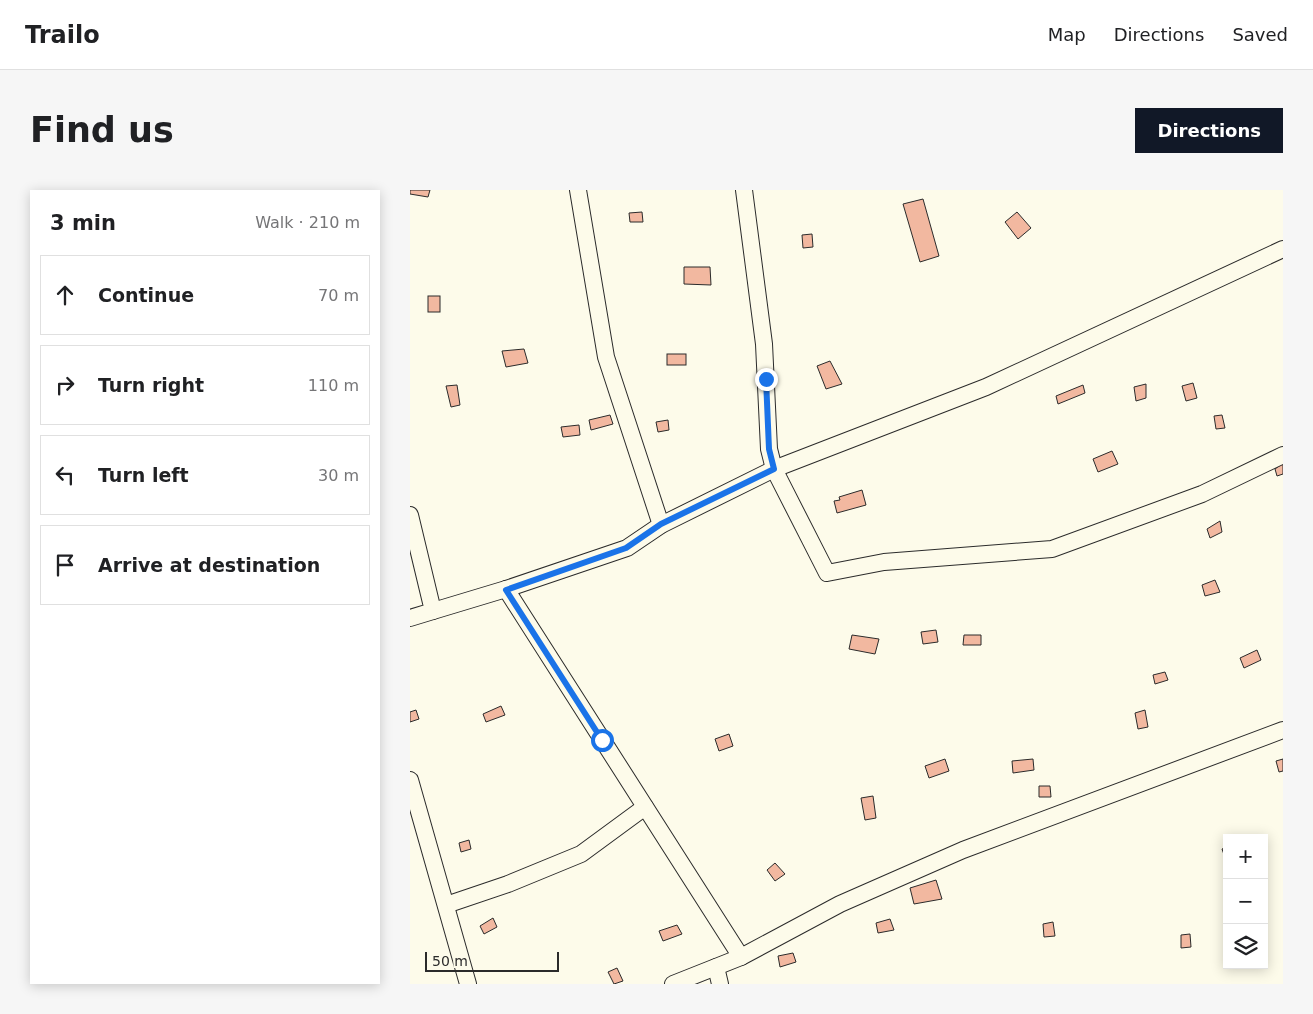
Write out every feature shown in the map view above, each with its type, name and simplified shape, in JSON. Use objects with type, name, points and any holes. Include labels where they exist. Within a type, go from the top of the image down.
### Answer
[{"type":"street","points":[[578,190],[606,357],[661,524]]},
{"type":"street","points":[[744,190],[764,344],[769,449],[774,469],[827,573],[884,562],[1052,549],[1202,494],[1283,454]]},
{"type":"street","points":[[410,618],[506,590],[626,548],[661,524],[774,469],[986,387],[1283,249]]},
{"type":"street","points":[[410,515],[433,611]]},
{"type":"street","points":[[506,590],[741,957]]},
{"type":"street","points":[[672,984],[741,957],[840,904],[963,850],[1283,730]]},
{"type":"street","points":[[410,780],[468,984]]},
{"type":"street","points":[[446,905],[508,884],[581,854],[645,807]]},
{"type":"street","points":[[716,967],[720,984]]},
{"type":"building","points":[[410,190],[430,190],[428,197],[410,194]]},
{"type":"building","points":[[923,199],[939,256],[920,262],[903,204]]},
{"type":"building","points":[[642,212],[643,222],[630,222],[629,213]]},
{"type":"building","points":[[1017,212],[1031,228],[1018,239],[1005,222]]},
{"type":"building","points":[[812,234],[813,247],[803,248],[802,235]]},
{"type":"building","points":[[684,267],[710,267],[711,285],[684,284]]},
{"type":"building","points":[[428,296],[440,296],[440,312],[428,312]]},
{"type":"building","points":[[524,349],[528,363],[506,367],[502,351]]},
{"type":"building","points":[[667,354],[686,354],[686,365],[667,365]]},
{"type":"building","points":[[830,361],[842,384],[826,389],[817,366]]},
{"type":"building","points":[[1193,383],[1197,398],[1186,401],[1182,386]]},
{"type":"building","points":[[1146,384],[1146,398],[1136,401],[1134,387]]},
{"type":"building","points":[[457,385],[460,405],[451,407],[446,386]]},
{"type":"building","points":[[1083,385],[1085,393],[1058,404],[1056,396]]},
{"type":"building","points":[[610,415],[613,424],[591,430],[589,420]]},
{"type":"building","points":[[1222,415],[1225,428],[1216,429],[1214,416]]},
{"type":"building","points":[[668,420],[669,430],[658,432],[656,422]]},
{"type":"building","points":[[579,425],[580,435],[563,437],[561,427]]},
{"type":"building","points":[[1112,451],[1118,464],[1098,472],[1093,459]]},
{"type":"building","points":[[1283,463],[1283,474],[1277,476],[1275,469]]},
{"type":"building","points":[[862,490],[866,505],[837,513],[834,501],[840,500],[839,497]]},
{"type":"building","points":[[1220,521],[1222,532],[1210,538],[1207,529]]},
{"type":"building","points":[[1215,580],[1220,592],[1205,596],[1202,585]]},
{"type":"building","points":[[936,630],[938,642],[923,644],[921,632]]},
{"type":"building","points":[[852,635],[879,639],[875,654],[849,649]]},
{"type":"building","points":[[964,635],[981,635],[981,645],[963,645]]},
{"type":"building","points":[[1257,650],[1261,660],[1244,668],[1240,658]]},
{"type":"building","points":[[1165,672],[1168,680],[1155,684],[1153,675]]},
{"type":"building","points":[[501,706],[505,715],[486,722],[483,714]]},
{"type":"building","points":[[416,710],[419,719],[410,722],[410,712]]},
{"type":"building","points":[[1145,710],[1148,727],[1138,729],[1135,713]]},
{"type":"building","points":[[729,734],[733,746],[719,751],[715,739]]},
{"type":"building","points":[[945,759],[949,771],[929,778],[925,766]]},
{"type":"building","points":[[1033,759],[1034,770],[1013,773],[1012,761]]},
{"type":"building","points":[[1283,759],[1283,771],[1279,772],[1276,761]]},
{"type":"building","points":[[1039,786],[1050,786],[1051,797],[1039,797]]},
{"type":"building","points":[[873,796],[876,818],[865,820],[861,798]]},
{"type":"building","points":[[469,840],[471,849],[461,852],[459,843]]},
{"type":"building","points":[[775,863],[785,874],[775,881],[767,870]]},
{"type":"building","points":[[936,880],[942,899],[914,904],[910,888]]},
{"type":"building","points":[[493,918],[497,927],[484,934],[480,926]]},
{"type":"building","points":[[890,919],[894,930],[878,933],[876,923]]},
{"type":"building","points":[[1053,922],[1055,936],[1044,937],[1043,924]]},
{"type":"building","points":[[677,925],[682,934],[663,941],[659,931]]},
{"type":"building","points":[[1190,934],[1191,947],[1181,948],[1181,935]]},
{"type":"building","points":[[793,953],[796,962],[780,967],[778,956]]},
{"type":"building","points":[[617,968],[623,981],[614,984],[608,972]]},
{"type":"route","points":[[602,740],[506,590],[626,548],[661,524],[774,469],[769,449],[766,379]]}]
